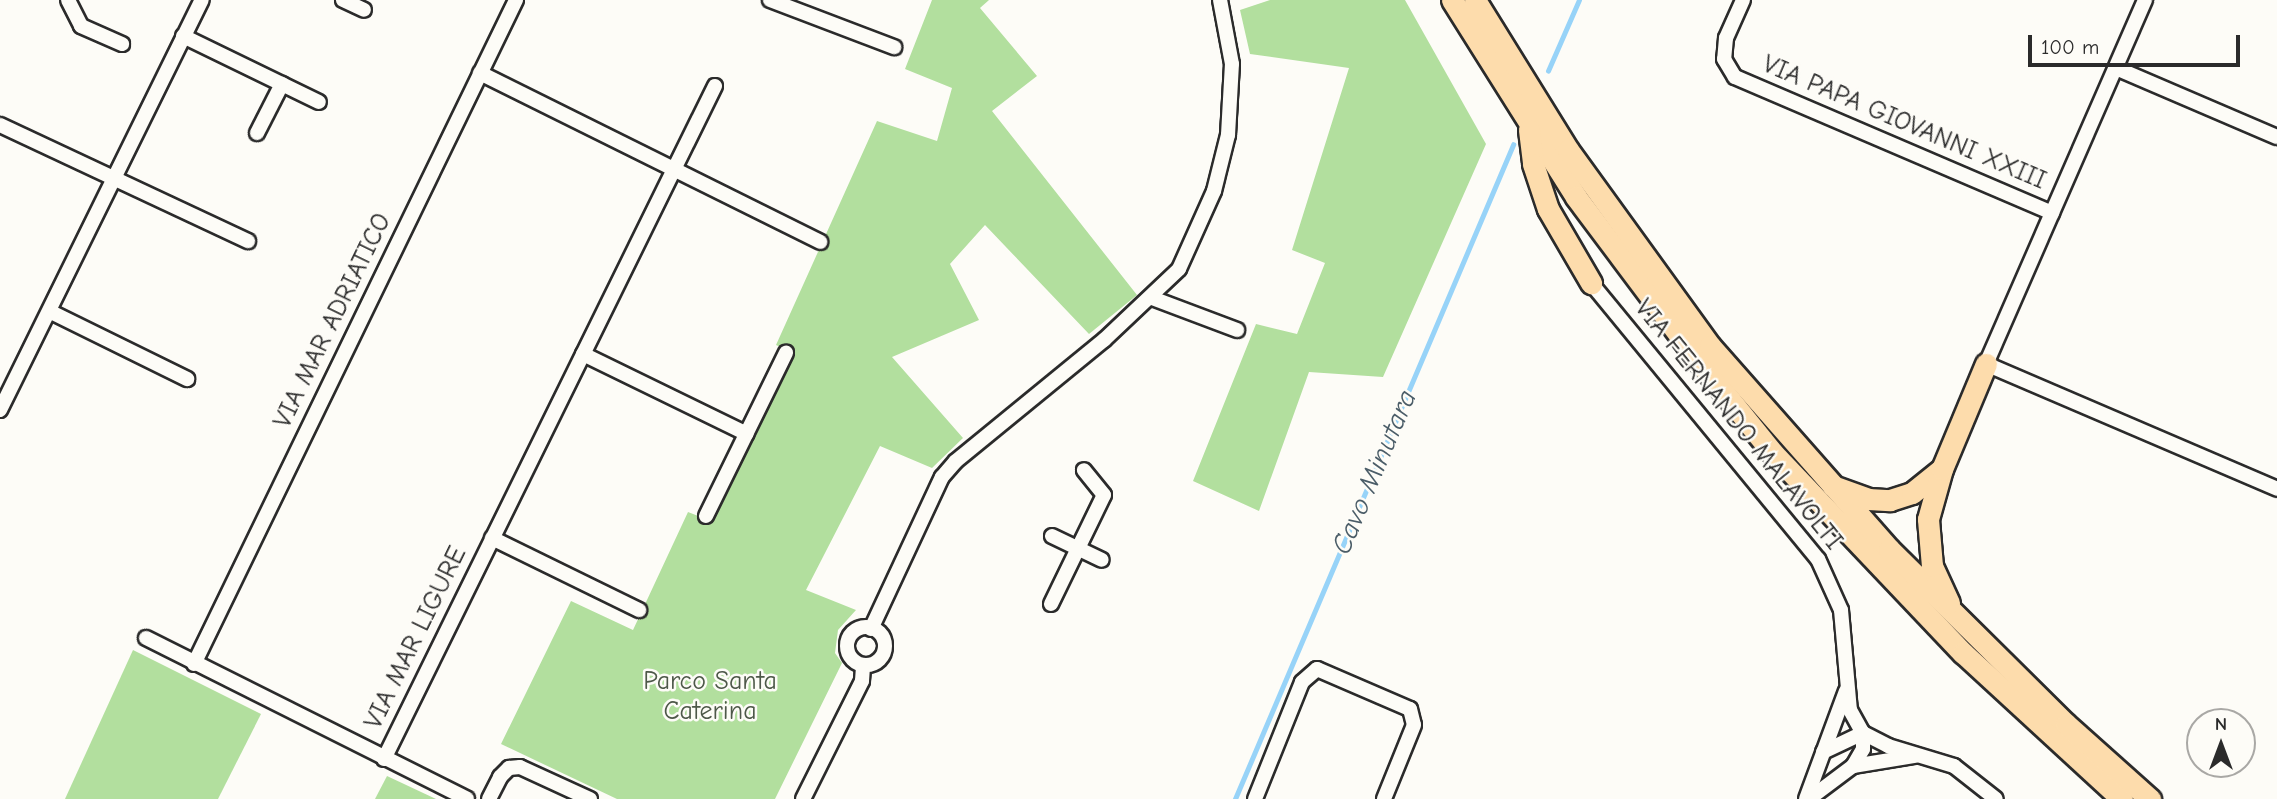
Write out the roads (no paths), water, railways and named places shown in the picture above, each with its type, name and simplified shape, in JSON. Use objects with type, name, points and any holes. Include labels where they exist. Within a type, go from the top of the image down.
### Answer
[{"type":"highway","points":[[1452,0],[1529,125],[1642,287],[1772,452],[1963,653],[2122,799]]},
{"type":"highway","points":[[1475,0],[1569,150],[1710,346],[1829,484],[1953,613],[2150,799]]},
{"type":"highway","points":[[1529,125],[1533,164],[1548,209],[1591,283]]},
{"type":"highway","points":[[1953,613],[1932,566],[1928,519],[1942,470],[1986,364]]},
{"type":"highway","points":[[1829,484],[1868,499],[1890,500],[1912,493],[1942,470]]},
{"type":"street","points":[[68,0],[81,26],[122,44]]},
{"type":"street","points":[[0,410],[51,312],[202,0]]},
{"type":"street","points":[[343,0],[364,10]]},
{"type":"street","name":"VIA MAR ADRIATICO","points":[[194,664],[516,0]]},
{"type":"street","points":[[770,0],[894,47]]},
{"type":"street","points":[[871,629],[942,477],[956,461],[1152,298],[1179,269],[1214,191],[1228,135],[1232,64],[1220,0]]},
{"type":"street","name":"VIA PAPA GIOVANNI XXIII","points":[[1743,0],[1726,38],[1724,58],[1735,77],[2052,213]]},
{"type":"street","points":[[2145,0],[1986,364],[2277,489]]},
{"type":"street","points":[[183,36],[319,102]]},
{"type":"street","points":[[2116,68],[2277,137]]},
{"type":"street","points":[[480,73],[820,242]]},
{"type":"street","points":[[257,133],[282,84]]},
{"type":"street","name":"VIA MAR LIGURE","points":[[384,759],[715,86]]},
{"type":"street","points":[[0,125],[116,176],[248,241]]},
{"type":"street","name":"VIA FERNANDO MALAVOLTI","points":[[1591,283],[1818,559],[1841,610],[1850,709],[1863,733]]},
{"type":"street","points":[[1152,298],[1237,330]]},
{"type":"street","points":[[51,312],[187,379]]},
{"type":"street","points":[[706,516],[786,353]]},
{"type":"street","points":[[583,354],[747,434]]},
{"type":"street","points":[[1051,604],[1104,495],[1084,470]]},
{"type":"street","points":[[1052,536],[1102,560]]},
{"type":"street","name":"VIA MAR LIGURE","points":[[492,538],[639,610]]},
{"type":"street","points":[[871,629],[881,636],[884,650],[877,662],[863,665],[851,658],[847,645],[853,632],[871,629]]},
{"type":"street","points":[[146,638],[467,799]]},
{"type":"street","points":[[803,799],[862,681],[863,665]]},
{"type":"street","points":[[1255,799],[1302,682],[1317,669],[1410,709],[1414,725],[1384,799]]},
{"type":"street","name":"VIA FERNANDO MALAVOLTI","points":[[1808,799],[1822,752],[1848,687]]},
{"type":"street","points":[[1853,766],[1863,749],[1863,733]]},
{"type":"street","points":[[1822,752],[1863,733],[1954,766],[1996,799]]},
{"type":"street","name":"VIA FERNANDO MALAVOLTI","points":[[1808,799],[1853,766],[1918,755]]},
{"type":"street","points":[[489,799],[500,777],[509,768],[520,767],[590,799]]},
{"type":"waterway","name":"Cavo Minutara","points":[[1548,71],[1579,0]]},
{"type":"waterway","name":"Cavo Minutara","points":[[1235,799],[1513,145]]},
{"type":"park label","name":"Parco Santa Caterina","points":[[710,697]]}]
